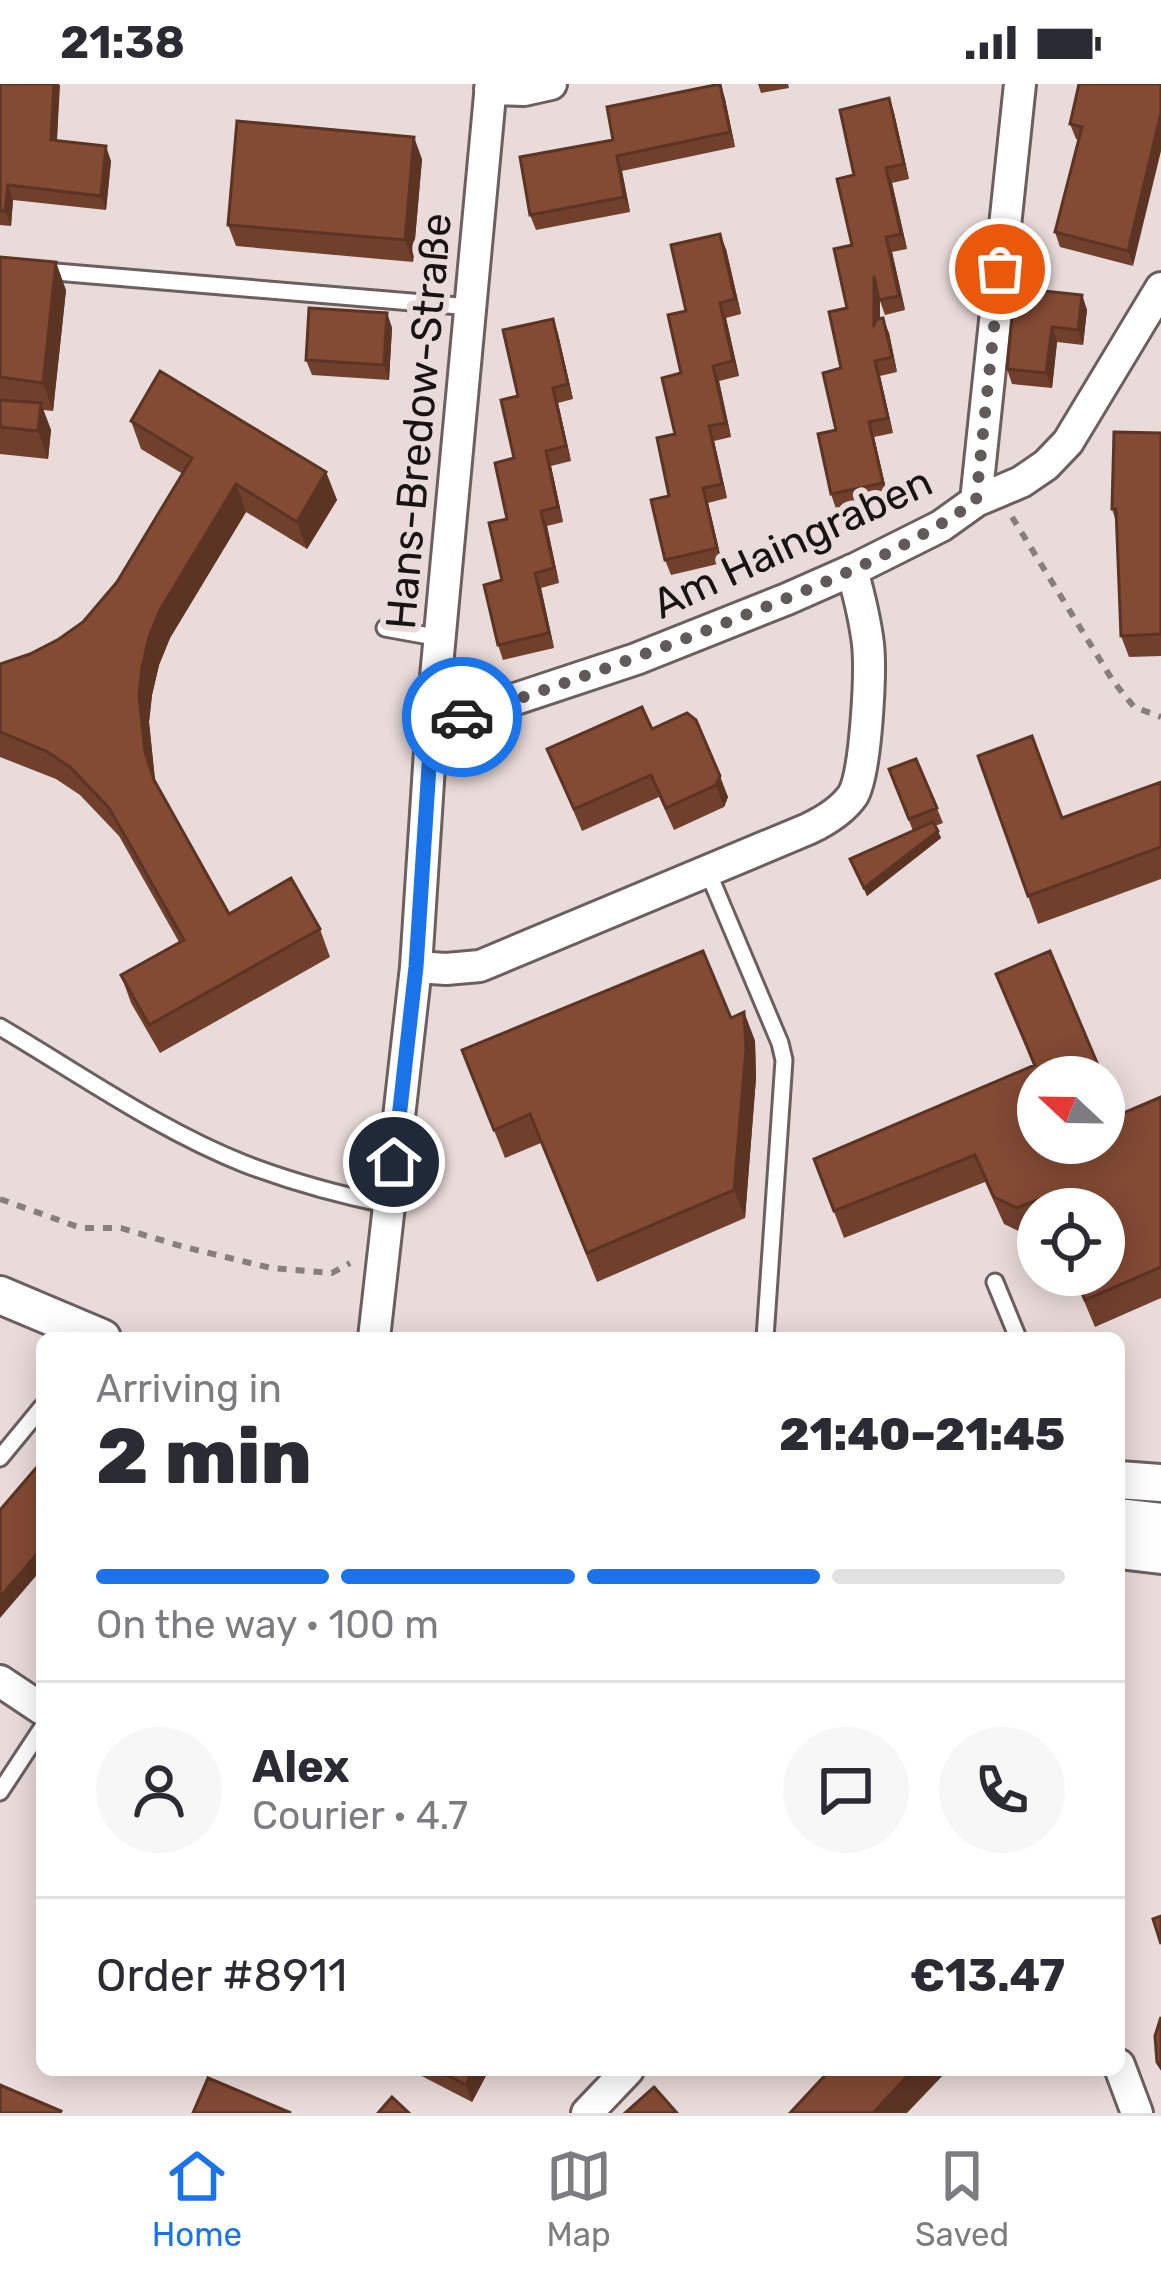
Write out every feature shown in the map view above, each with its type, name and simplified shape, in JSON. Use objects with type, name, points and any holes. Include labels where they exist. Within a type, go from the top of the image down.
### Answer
[{"type":"street","points":[[490,87],[524,90],[551,84]]},
{"type":"street","points":[[987,497],[1020,84]]},
{"type":"street","name":"Hans-Bredow-Straße","points":[[375,1332],[416,967],[432,720],[490,87]]},
{"type":"street","name":"Am Haingraben","points":[[432,720],[464,716],[636,658],[852,570],[1022,482],[1068,442],[1161,288]]},
{"type":"street","points":[[416,967],[480,966],[826,821],[850,799],[863,766],[869,651],[852,570]]},
{"type":"street","points":[[0,1294],[88,1332]]},
{"type":"street","points":[[0,1681],[36,1705]]},
{"type":"street","points":[[587,2113],[622,2076]]},
{"type":"street","points":[[1123,2076],[1137,2113]]},
{"type":"lane","points":[[23,269],[471,307]]},
{"type":"lane","points":[[386,628],[440,638]]},
{"type":"lane","points":[[708,872],[784,1060],[765,1332]]},
{"type":"lane","points":[[0,1027],[166,1125],[244,1163],[340,1195],[389,1204]]},
{"type":"lane","points":[[995,1282],[1016,1332]]},
{"type":"lane","points":[[0,1458],[36,1414]]},
{"type":"lane","points":[[0,1792],[36,1736]]},
{"type":"path","points":[[987,497],[1113,681],[1134,706],[1161,717]]},
{"type":"path","points":[[0,1199],[81,1228],[122,1228],[271,1268],[332,1273],[385,1243]]},
{"type":"building","points":[[0,84],[54,84],[51,140],[106,146],[101,196],[8,185],[5,211],[0,211]]},
{"type":"building","points":[[720,84],[730,132],[617,156],[624,197],[530,215],[520,157],[613,140],[607,107]]},
{"type":"building","points":[[1079,84],[1161,84],[1161,113],[1128,251],[1055,232],[1082,127],[1070,124]]},
{"type":"building","points":[[889,98],[904,164],[886,168],[901,234],[886,237],[899,296],[879,300],[874,276],[874,324],[883,318],[892,357],[875,361],[888,418],[869,422],[883,483],[831,494],[818,434],[836,430],[823,373],[841,368],[829,312],[847,308],[834,249],[852,245],[837,179],[854,175],[840,110]]},
{"type":"building","points":[[237,121],[414,137],[405,240],[228,225]]},
{"type":"building","points":[[720,234],[735,299],[720,303],[733,361],[713,366],[726,423],[709,426],[722,484],[703,488],[717,548],[665,560],[651,500],[669,496],[657,438],[675,434],[662,378],[681,373],[668,315],[686,311],[671,245]]},
{"type":"building","points":[[0,257],[56,262],[43,383],[0,377]]},
{"type":"building","points":[[1015,288],[1082,295],[1078,330],[1052,327],[1046,373],[1007,369]]},
{"type":"building","points":[[309,308],[387,313],[384,365],[306,360]]},
{"type":"building","points":[[553,319],[568,384],[553,388],[566,446],[546,451],[558,507],[541,511],[554,568],[535,573],[549,633],[498,645],[484,585],[502,580],[489,523],[507,519],[495,463],[514,458],[501,400],[518,396],[503,330]]},
{"type":"building","points":[[160,371],[326,472],[297,522],[236,484],[160,610],[149,637],[139,695],[145,752],[154,780],[229,914],[291,878],[320,929],[149,1025],[121,975],[184,940],[109,808],[70,767],[0,732],[0,664],[30,654],[83,622],[117,582],[192,458],[131,421]]},
{"type":"building","points":[[0,400],[41,403],[38,431],[0,427]]},
{"type":"building","points":[[1114,432],[1161,433],[1161,634],[1121,636],[1116,509],[1112,509]]},
{"type":"building","points":[[642,707],[652,729],[687,713],[696,720],[720,776],[716,785],[666,808],[651,775],[574,809],[547,749]]},
{"type":"building","points":[[1032,736],[1062,818],[1161,782],[1161,847],[1028,896],[978,756]]},
{"type":"building","points":[[916,759],[937,808],[909,819],[889,769]]},
{"type":"building","points":[[933,822],[938,831],[864,888],[850,859]]},
{"type":"building","points":[[703,951],[731,1018],[744,1012],[746,1049],[734,1190],[587,1253],[530,1114],[494,1130],[462,1050]]},
{"type":"building","points":[[1050,951],[1094,1056],[1031,1056],[996,974]]},
{"type":"building","points":[[1017,1073],[1017,1164],[1125,1164],[1125,1112],[1161,1097],[1161,1267],[1125,1283],[1125,1188],[1017,1188],[1017,1208],[994,1197],[975,1155],[834,1211],[814,1159]]},
{"type":"building","points":[[36,1468],[36,1555],[0,1597],[0,1510]]},
{"type":"building","points":[[1161,1916],[1161,1944],[1153,1919]]},
{"type":"building","points":[[1161,2017],[1161,2068],[1155,2036]]},
{"type":"building","points":[[449,2076],[470,2076],[466,2085]]},
{"type":"building","points":[[824,2076],[907,2076],[873,2113],[790,2113]]},
{"type":"building","points":[[208,2078],[291,2113],[193,2113]]},
{"type":"building","points":[[0,2085],[61,2111],[0,2113]]},
{"type":"building","points":[[654,2087],[677,2113],[625,2113]]},
{"type":"building","points":[[392,2097],[409,2113],[378,2113]]},
{"type":"way so far","points":[[462,717],[636,658],[787,598],[940,526],[976,501],[1000,269]]},
{"type":"route","points":[[394,1162],[416,967],[432,720],[462,717]]}]
